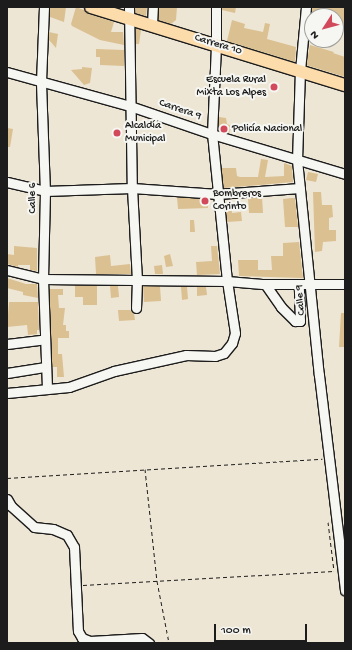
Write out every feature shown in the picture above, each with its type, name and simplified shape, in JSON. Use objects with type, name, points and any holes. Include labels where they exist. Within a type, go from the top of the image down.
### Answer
[{"type":"main road","name":"Carrera 10","points":[[92,7],[128,12],[152,24],[345,85]]},
{"type":"street","name":"Calle 6","points":[[44,7],[41,83],[45,192],[43,279],[47,389]]},
{"type":"street","points":[[152,24],[153,7]]},
{"type":"street","points":[[7,393],[69,387],[114,372],[186,355],[215,356],[224,353],[232,343],[235,333],[227,280],[212,134],[216,7]]},
{"type":"street","name":"Calle 9","points":[[306,7],[300,70],[297,160],[312,284],[320,375],[335,506],[343,556],[338,571],[345,590]]},
{"type":"street","points":[[128,12],[132,188],[137,280],[136,308]]},
{"type":"street","name":"Carrera 9","points":[[7,72],[41,83],[130,106],[212,134],[345,174]]},
{"type":"street","points":[[7,182],[45,192],[132,188],[218,194],[300,188]]},
{"type":"street","points":[[7,270],[43,279],[227,280],[265,284],[345,284]]},
{"type":"street","points":[[265,284],[281,307],[295,321],[300,321],[299,284]]},
{"type":"street","points":[[7,344],[46,339]]},
{"type":"street","points":[[7,373],[46,367]]},
{"type":"street","points":[[7,499],[11,506],[34,527],[53,529],[67,534],[74,547],[78,631],[82,638],[90,641],[142,638],[150,643]]},
{"type":"street","points":[[335,506],[345,506]]},
{"type":"path","points":[[7,478],[322,459]]},
{"type":"path","points":[[145,469],[157,581],[169,643]]},
{"type":"path","points":[[75,585],[338,571],[328,521]]},
{"type":"building","points":[[50,7],[66,7],[64,22],[50,17]]},
{"type":"building","points":[[76,7],[89,14],[114,22],[111,32],[123,32],[124,45],[100,40],[72,26],[71,24]]},
{"type":"building","points":[[135,7],[147,7],[146,16],[135,13]]},
{"type":"building","points":[[159,7],[177,7],[176,20],[171,24],[158,20]]},
{"type":"building","points":[[222,7],[236,7],[235,13],[222,10]]},
{"type":"building","points":[[345,7],[345,28],[344,8],[312,8]]},
{"type":"building","points":[[232,20],[245,24],[244,28],[263,32],[265,23],[270,24],[267,39],[296,47],[295,62],[227,41]]},
{"type":"building","points":[[135,28],[141,30],[139,44],[136,44]]},
{"type":"building","points":[[49,32],[58,34],[56,48],[49,40]]},
{"type":"building","points":[[309,48],[320,48],[334,52],[333,53],[345,57],[345,77],[306,65]]},
{"type":"building","points":[[96,49],[124,50],[124,66],[100,65],[100,57],[96,57]]},
{"type":"building","points":[[82,67],[92,68],[90,83],[84,85],[71,70],[82,69]]},
{"type":"building","name":"Policía Nacional","points":[[219,117],[226,118],[227,124],[232,126],[229,133],[218,130]]},
{"type":"building","points":[[7,128],[13,129],[10,147],[7,147]]},
{"type":"building","points":[[261,159],[268,160],[265,177],[284,176],[284,163],[292,166],[293,182],[224,188],[221,168],[236,168],[237,176],[240,177],[258,177]]},
{"type":"building","points":[[308,172],[318,174],[316,182],[306,180]]},
{"type":"building","points":[[313,192],[321,192],[322,205],[332,205],[333,217],[329,218],[329,230],[336,230],[336,241],[323,242],[322,251],[315,252]]},
{"type":"building","points":[[177,197],[208,199],[208,208],[178,209]]},
{"type":"building","points":[[262,197],[263,213],[249,213],[248,198]]},
{"type":"building","points":[[295,198],[298,227],[285,227],[283,199]]},
{"type":"building","points":[[231,202],[232,213],[241,212],[242,221],[227,222],[225,203]]},
{"type":"building","points":[[190,220],[194,220],[195,232],[190,232]]},
{"type":"building","points":[[299,242],[303,278],[239,276],[238,260],[258,260],[258,270],[272,270],[271,256],[283,256],[283,243]]},
{"type":"building","points":[[14,246],[37,248],[37,271],[30,270],[30,265],[18,265],[18,267],[7,264],[7,254],[14,255]]},
{"type":"building","points":[[211,246],[217,246],[220,274],[197,275],[196,262],[212,261]]},
{"type":"building","points":[[170,254],[173,266],[166,267],[164,256]]},
{"type":"building","points":[[110,255],[111,266],[130,264],[131,274],[96,274],[95,257]]},
{"type":"building","points":[[162,265],[163,274],[155,274],[154,266]]},
{"type":"building","points":[[7,278],[26,284],[37,284],[38,298],[23,295],[23,292],[7,288]]},
{"type":"building","points":[[75,285],[97,286],[97,305],[83,305],[83,297],[75,297]]},
{"type":"building","points":[[110,286],[118,286],[119,297],[111,298]]},
{"type":"building","points":[[143,286],[160,286],[161,301],[144,302]]},
{"type":"building","points":[[181,287],[187,287],[188,299],[182,300]]},
{"type":"building","points":[[197,287],[206,287],[207,295],[197,296]]},
{"type":"building","points":[[49,289],[63,289],[63,295],[58,295],[59,308],[65,308],[63,325],[66,325],[66,331],[69,331],[69,338],[58,338],[58,354],[62,354],[64,377],[57,377],[57,367],[52,367]]},
{"type":"building","points":[[9,302],[38,302],[39,330],[37,330],[37,334],[28,335],[27,325],[7,327]]},
{"type":"building","points":[[118,310],[130,310],[134,314],[135,320],[119,321]]},
{"type":"building","points":[[341,313],[345,313],[345,347],[339,347]]},
{"type":"place","name":"Escuela Rural Mixta Los Alpes","points":[[274,87]]},
{"type":"place","name":"Policía Nacional","points":[[224,129]]},
{"type":"place","name":"Alcaldía Municipal","points":[[117,133]]},
{"type":"place","name":"Bombreros Corinto","points":[[205,201]]}]
